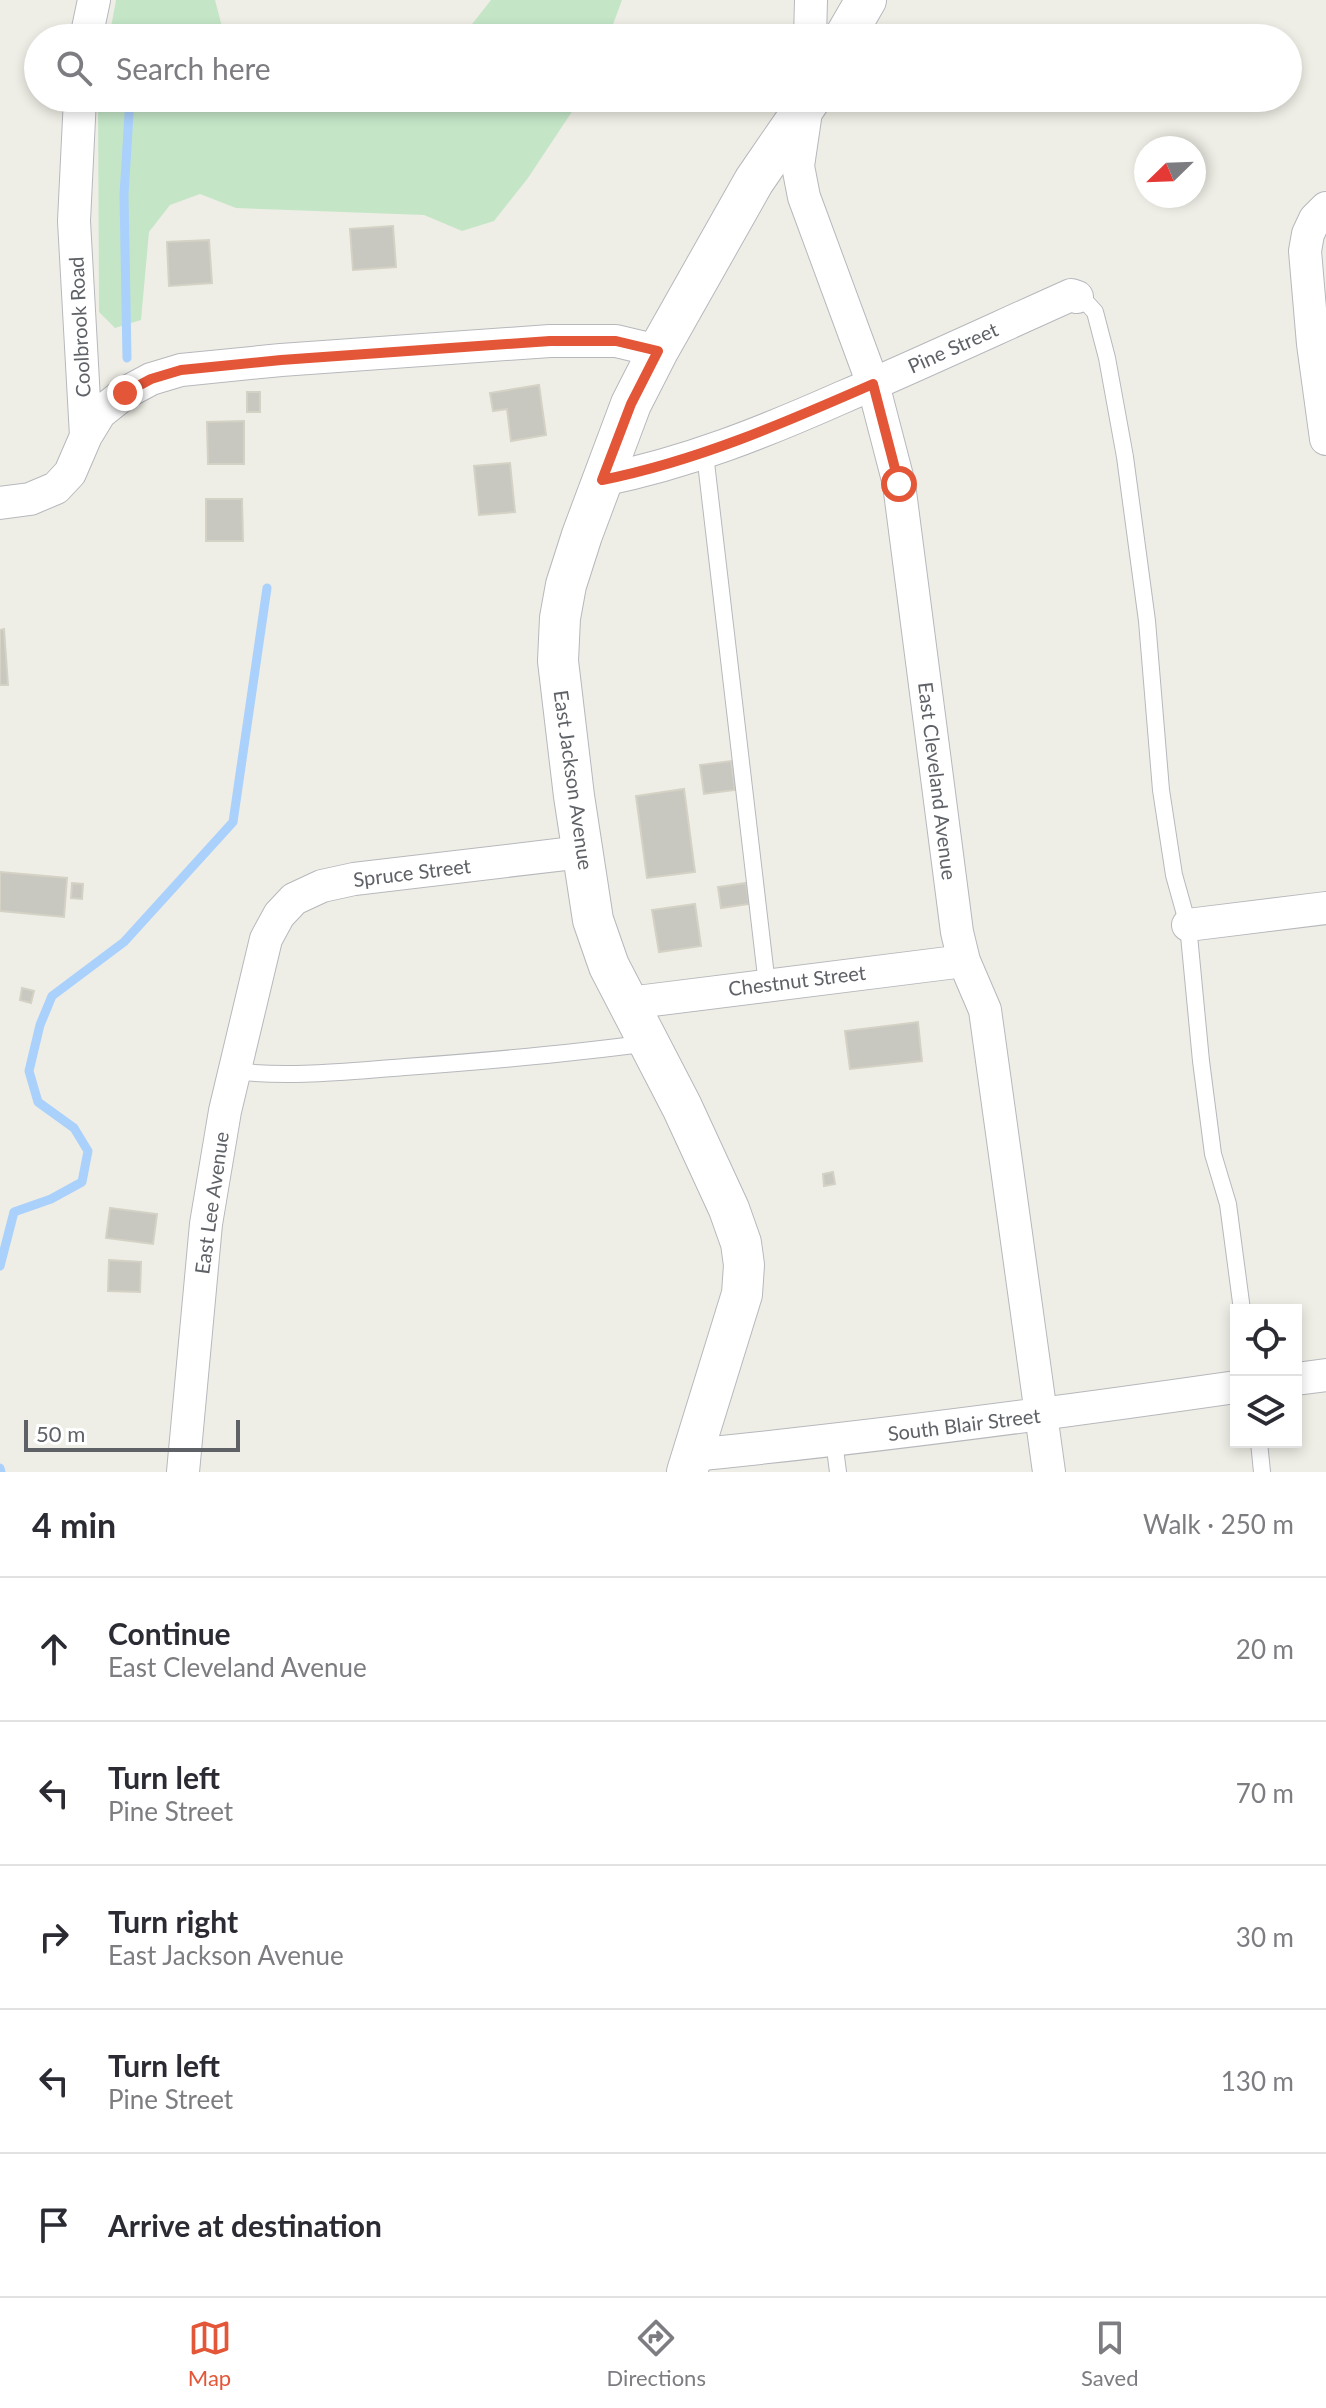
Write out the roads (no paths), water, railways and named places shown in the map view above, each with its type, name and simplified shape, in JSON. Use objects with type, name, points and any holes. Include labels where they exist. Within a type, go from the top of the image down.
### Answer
[{"type":"street","points":[[89,24],[94,0]]},
{"type":"street","points":[[810,24],[811,0]]},
{"type":"street","points":[[852,24],[866,0]]},
{"type":"street","name":"Coolbrook Road","points":[[0,503],[30,499],[56,488],[70,473],[86,436],[74,221],[79,112]]},
{"type":"street","name":"East Jackson Avenue","points":[[690,1463],[742,1294],[744,1265],[741,1243],[729,1209],[650,1043],[609,966],[593,920],[558,661],[560,618],[570,572],[631,404],[754,181],[801,112]]},
{"type":"street","name":"East Cleveland Avenue","points":[[806,112],[798,166],[804,197],[873,384],[899,484],[957,932],[964,961],[985,1010],[992,1049],[1049,1472]]},
{"type":"street","points":[[1321,214],[1308,234],[1305,251],[1326,439]]},
{"type":"street","name":"Pine Street","points":[[602,480],[705,454],[873,384],[1071,295],[1077,297]]},
{"type":"street","points":[[86,436],[100,413],[125,393],[151,379],[181,370],[550,341],[616,341],[658,351]]},
{"type":"street","name":"Spruce Street","points":[[266,939],[279,915],[294,899],[322,886],[354,879],[582,852]]},
{"type":"street","points":[[1188,925],[1326,908]]},
{"type":"street","name":"East Lee Avenue","points":[[183,1472],[206,1224],[234,1071],[266,939]]},
{"type":"street","name":"Chestnut Street","points":[[629,1003],[964,961]]},
{"type":"street","points":[[1302,1378],[1326,1375]]},
{"type":"street","name":"South Blair Street","points":[[690,1463],[836,1457],[1041,1415],[1230,1388]]},
{"type":"lane","points":[[1077,297],[1095,312],[1107,358],[1125,457],[1147,621],[1161,790],[1174,875],[1188,925],[1213,1154],[1228,1204],[1241,1304]]},
{"type":"lane","points":[[705,454],[767,985]]},
{"type":"lane","points":[[234,1071],[257,1074],[334,1072],[554,1056],[650,1043]]},
{"type":"lane","points":[[1260,1448],[1262,1472]]},
{"type":"waterway","points":[[127,358],[124,195],[129,112]]},
{"type":"waterway","points":[[0,1266],[14,1212],[51,1199],[82,1182],[88,1151],[74,1128],[38,1102],[29,1071],[40,1025],[52,996],[124,942],[233,822],[267,588]]},
{"type":"waterway","points":[[0,1468],[1,1472]]}]
